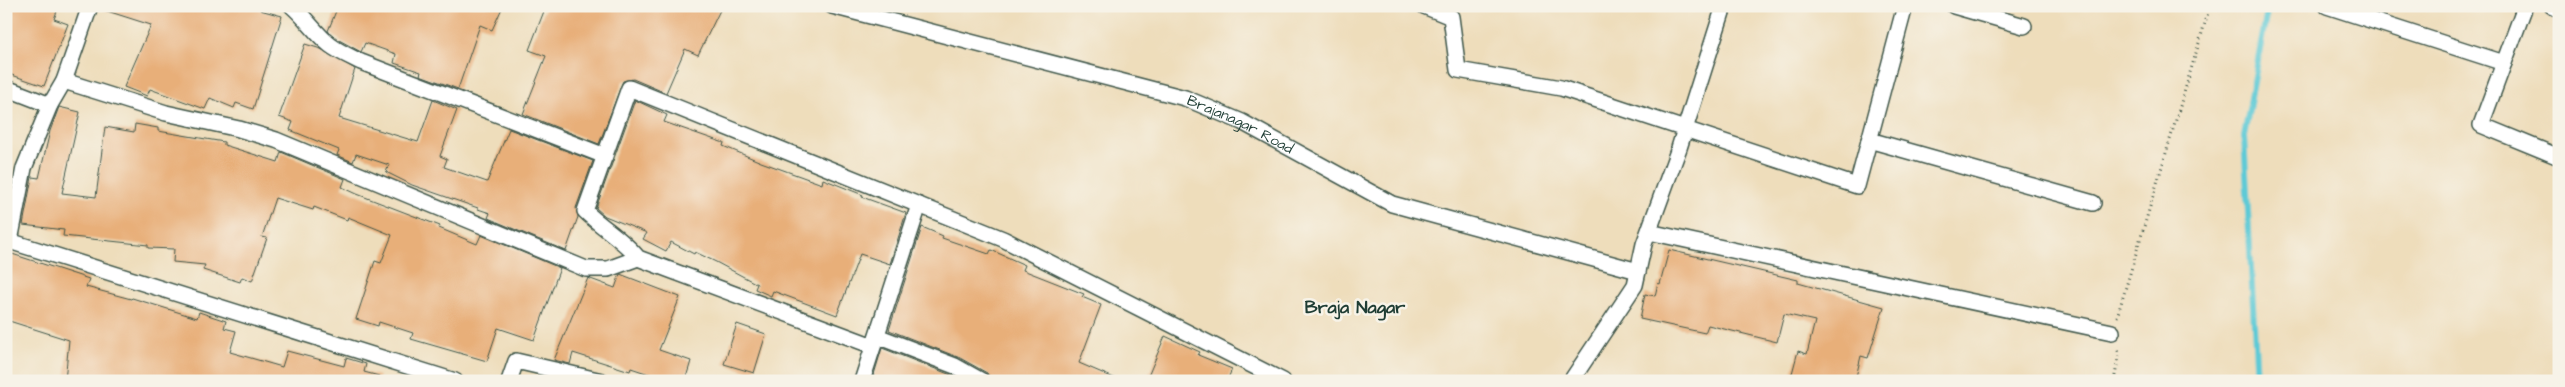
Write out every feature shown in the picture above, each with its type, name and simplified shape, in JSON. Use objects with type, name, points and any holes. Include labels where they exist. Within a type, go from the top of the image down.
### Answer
[{"type":"street","points":[[90,6],[64,81],[50,105],[24,168],[8,241],[455,381]]},
{"type":"street","points":[[292,6],[331,45],[361,62],[605,156]]},
{"type":"street","name":"Brajanagar Road","points":[[832,6],[1185,98],[1242,122],[1392,204],[1638,271]]},
{"type":"street","points":[[1424,6],[1451,17],[1458,70],[1561,88],[1857,186],[1906,6]]},
{"type":"street","points":[[1571,381],[1635,285],[1648,232],[1685,128],[1724,6]]},
{"type":"street","points":[[1954,6],[2024,26]]},
{"type":"street","points":[[2327,6],[2504,63]]},
{"type":"street","points":[[2525,6],[2482,125],[2559,157]]},
{"type":"street","points":[[2552,6],[2559,9]]},
{"type":"street","points":[[64,81],[166,113],[239,129],[276,140],[586,270],[608,269],[638,258]]},
{"type":"street","points":[[6,88],[50,105]]},
{"type":"street","points":[[982,381],[955,366],[875,341],[638,258],[627,245],[585,211],[629,88],[1004,238],[1283,381]]},
{"type":"street","points":[[1869,140],[2093,203]]},
{"type":"street","points":[[862,381],[919,205]]},
{"type":"street","points":[[1648,232],[2112,332]]},
{"type":"street","points":[[509,381],[516,360],[602,381]]},
{"type":"path","points":[[2114,381],[2119,354],[2112,332],[2210,6]]},
{"type":"building","points":[[6,6],[59,6],[54,19],[68,24],[44,86],[6,73]]},
{"type":"building","points":[[104,6],[261,6],[260,10],[282,16],[253,109],[236,103],[234,108],[210,98],[205,109],[150,89],[147,96],[124,87],[151,25],[104,10]]},
{"type":"building","points":[[338,6],[503,6],[492,30],[480,25],[458,89],[420,75],[421,72],[394,63],[396,54],[365,43],[361,52],[339,40],[328,31]]},
{"type":"building","points":[[546,6],[722,6],[698,55],[685,49],[666,93],[633,79],[623,81],[599,144],[523,114],[546,56],[529,50]]},
{"type":"building","points":[[305,44],[321,49],[355,69],[339,118],[418,142],[433,100],[457,110],[440,156],[447,159],[444,167],[487,182],[509,129],[593,161],[576,208],[578,217],[566,251],[488,218],[490,213],[412,185],[386,172],[389,165],[356,154],[353,162],[337,155],[339,150],[290,130],[293,122],[279,117]]},
{"type":"building","points":[[635,100],[667,115],[664,122],[724,143],[723,146],[761,162],[822,184],[823,179],[863,195],[862,197],[906,213],[890,264],[860,254],[837,315],[773,291],[771,296],[755,289],[757,284],[716,262],[695,252],[694,254],[671,242],[666,251],[643,239],[647,233],[605,216],[596,208]]},
{"type":"building","points":[[59,107],[80,112],[62,193],[96,197],[105,127],[134,132],[135,124],[158,128],[158,131],[224,142],[224,145],[278,162],[281,152],[345,179],[342,187],[440,226],[439,228],[477,244],[481,235],[560,268],[534,340],[498,328],[487,361],[411,339],[413,333],[379,322],[378,326],[356,319],[375,261],[381,263],[392,235],[348,217],[347,220],[314,207],[313,210],[275,198],[262,237],[267,238],[252,281],[242,277],[240,282],[203,270],[205,265],[173,262],[174,249],[148,248],[148,245],[63,236],[64,230],[23,225],[32,177],[39,178],[50,131]]},
{"type":"building","points":[[922,227],[943,236],[942,238],[989,254],[991,250],[1025,265],[1023,270],[1084,294],[1082,297],[1101,305],[1079,363],[1121,381],[991,381],[987,373],[960,358],[889,330]]},
{"type":"building","points":[[1669,250],[1798,280],[1798,283],[1884,307],[1868,358],[1861,356],[1855,381],[1790,381],[1798,351],[1807,354],[1815,321],[1784,314],[1777,342],[1708,325],[1705,333],[1640,319],[1645,294],[1655,296]]},
{"type":"building","points":[[6,252],[89,279],[86,287],[132,298],[197,318],[199,312],[226,321],[224,328],[236,331],[230,352],[282,367],[287,351],[344,366],[346,358],[366,364],[364,372],[379,376],[378,381],[65,381],[69,340],[6,320]]},
{"type":"building","points":[[620,274],[680,297],[659,350],[691,361],[685,381],[670,381],[631,368],[630,371],[573,353],[570,364],[554,360],[588,278],[615,288]]},
{"type":"building","points":[[737,324],[766,334],[754,373],[724,364]]},
{"type":"building","points":[[1165,336],[1200,352],[1198,355],[1232,369],[1227,381],[1146,381]]},
{"type":"building","points":[[882,348],[951,375],[962,381],[872,381]]},
{"type":"waterway","points":[[2257,381],[2244,136],[2268,6]]},
{"type":"district","name":"Braja Nagar","points":[[1355,307]]}]
